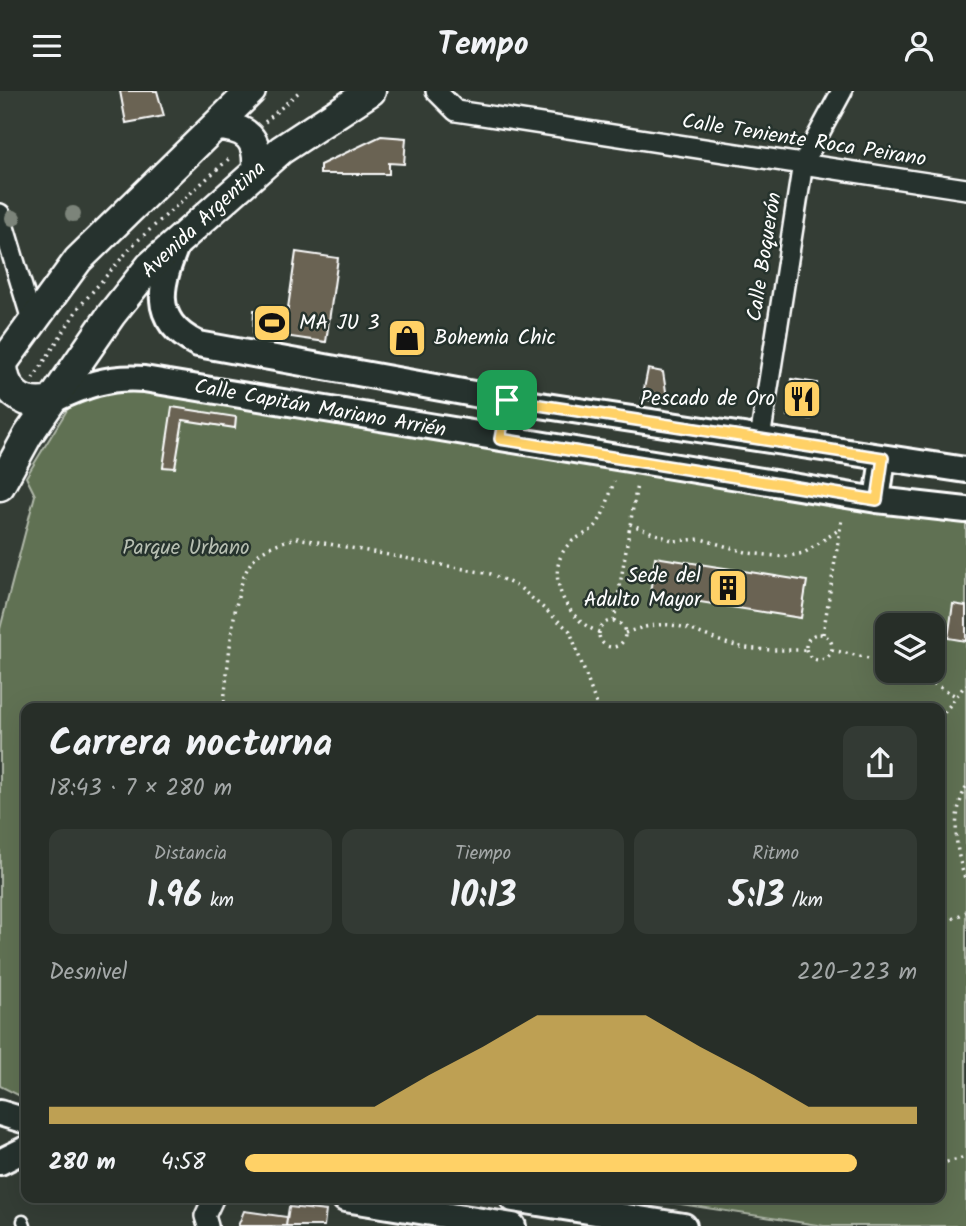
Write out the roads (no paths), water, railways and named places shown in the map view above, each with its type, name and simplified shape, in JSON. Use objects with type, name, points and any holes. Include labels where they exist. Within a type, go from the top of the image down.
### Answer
[{"type":"main road","points":[[51,401],[31,403],[10,390],[3,377],[1,364],[78,260],[251,91]]},
{"type":"main road","name":"Avenida Argentina","points":[[0,486],[51,401],[111,315],[150,267],[257,170],[293,142],[371,91]]},
{"type":"main road","points":[[216,126],[235,126],[251,137],[258,153],[257,170]]},
{"type":"street","name":"Calle Teniente Roca Peirano","points":[[436,91],[456,111],[966,189]]},
{"type":"street","name":"Calle Boquerón","points":[[760,439],[803,163],[842,91]]},
{"type":"street","points":[[0,214],[32,320]]},
{"type":"street","name":"Calle Capitán Mariano Arrién","points":[[178,241],[162,287],[163,309],[174,328],[198,344],[507,400],[966,470]]},
{"type":"street","name":"Calle Capitán Mariano Arrién","points":[[51,401],[91,382],[118,377],[144,379],[877,500],[966,510]]},
{"type":"street","points":[[500,439],[507,400]]},
{"type":"street","points":[[877,500],[883,458]]},
{"type":"street","points":[[0,1113],[21,1119]]},
{"type":"street","points":[[0,1162],[21,1152]]},
{"type":"street","points":[[208,1226],[205,1216],[211,1203]]},
{"type":"street","points":[[370,1203],[513,1226]]},
{"type":"street","points":[[538,1203],[684,1226]]},
{"type":"place","name":"MA JU 3","points":[[272,323]]},
{"type":"place","name":"Bohemia Chic","points":[[407,338]]},
{"type":"place","name":"Pescado de Oro","points":[[802,399]]},
{"type":"place","name":"Sede del Adulto Mayor","points":[[728,588]]},
{"type":"park label","name":"Parque Urbano","points":[[186,548]]}]
